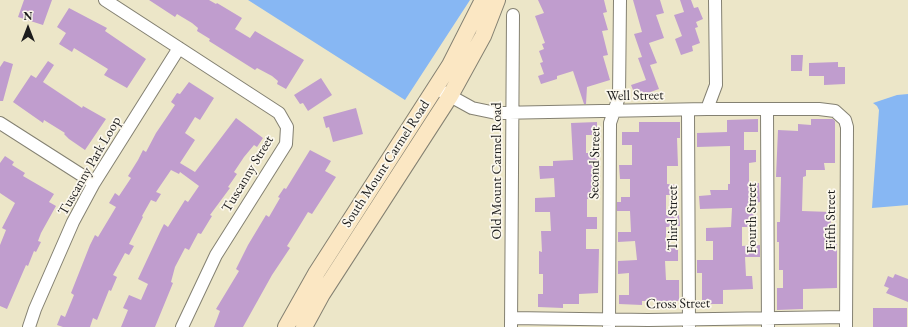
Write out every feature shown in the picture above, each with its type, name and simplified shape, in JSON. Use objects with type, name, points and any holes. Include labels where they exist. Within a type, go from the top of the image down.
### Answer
[{"type":"street","name":"Tuscanny Street","points":[[105,0],[279,113],[284,119],[288,135],[286,144],[216,255],[182,327]]},
{"type":"street","name":"South Mount Carmel Road","points":[[286,327],[317,272],[436,87],[458,50],[483,0]]},
{"type":"street","name":"South Mount Carmel Road","points":[[304,327],[322,294],[450,96],[483,36],[497,0]]},
{"type":"street","name":"Second Street","points":[[609,322],[610,123],[619,97],[620,0]]},
{"type":"street","points":[[707,109],[716,85],[715,0]]},
{"type":"street","name":"Old Mount Carmel Road","points":[[511,322],[513,15]]},
{"type":"street","name":"Tuscanny Park Loop","points":[[29,327],[35,309],[73,222],[94,183],[179,48]]},
{"type":"street","name":"Well Street","points":[[436,87],[479,111],[512,113],[767,109],[828,110],[840,115]]},
{"type":"street","name":"Fourth Street","points":[[767,109],[768,322]]},
{"type":"street","name":"Third Street","points":[[688,110],[689,322]]},
{"type":"street","name":"Fifth Street","points":[[840,115],[845,120],[847,127],[846,322]]},
{"type":"street","points":[[0,124],[94,183]]},
{"type":"street","name":"Cross Street","points":[[511,322],[609,322],[648,320],[689,322],[846,322]]},
{"type":"water","points":[[248,0],[470,0],[405,100]]},
{"type":"water","points":[[908,94],[908,205],[872,208],[879,110],[873,103],[897,95]]},
{"type":"building","points":[[24,0],[52,0],[43,25],[18,17]]},
{"type":"building","points":[[149,0],[209,0],[216,4],[217,3],[242,18],[235,29],[250,38],[255,31],[304,60],[286,89],[277,84],[278,81],[272,76],[257,68],[255,70],[209,41],[210,39],[197,31],[198,28],[192,23],[177,14],[175,17]]},
{"type":"building","points":[[538,0],[604,0],[607,12],[603,13],[608,30],[602,31],[608,55],[603,56],[610,80],[587,87],[586,104],[584,104],[573,71],[557,76],[557,79],[541,84],[538,76],[544,74],[540,63],[543,62],[539,51],[544,49],[542,44],[545,43],[535,16],[544,13]]},
{"type":"building","points":[[633,0],[660,0],[664,13],[656,15],[664,38],[649,43],[657,63],[650,65],[659,89],[636,97],[631,85],[646,80],[638,58],[642,57],[634,34],[642,32]]},
{"type":"building","points":[[680,0],[691,0],[694,8],[698,7],[703,19],[696,22],[698,27],[695,28],[700,43],[692,46],[693,51],[681,55],[675,39],[682,36],[674,15],[684,12]]},
{"type":"building","points":[[69,8],[107,28],[105,31],[146,59],[127,88],[104,75],[108,69],[74,48],[72,52],[59,44],[66,33],[57,27]]},
{"type":"building","points":[[791,55],[803,55],[802,71],[791,71]]},
{"type":"building","points":[[4,61],[13,64],[3,101],[0,101],[0,67]]},
{"type":"building","points":[[48,61],[54,65],[43,82],[82,108],[83,106],[106,119],[85,150],[69,139],[64,134],[65,133],[44,120],[43,123],[13,102],[31,75],[36,78]]},
{"type":"building","points":[[838,62],[838,67],[845,67],[845,84],[824,85],[824,76],[809,76],[809,63]]},
{"type":"building","points":[[321,78],[332,95],[308,111],[303,103],[300,104],[294,95]]},
{"type":"building","points":[[189,82],[214,98],[200,120],[195,117],[185,133],[195,140],[180,163],[195,172],[236,118],[263,138],[257,147],[254,145],[234,172],[237,174],[228,187],[230,188],[210,215],[212,216],[201,234],[198,233],[189,250],[185,248],[175,267],[171,282],[173,283],[155,327],[121,327],[128,310],[123,308],[129,295],[141,300],[148,284],[138,279],[164,224],[168,227],[185,200],[188,202],[199,186],[180,172],[179,174],[171,170],[156,192],[161,194],[156,202],[151,200],[142,216],[143,217],[129,244],[134,246],[129,255],[125,253],[113,275],[117,277],[111,291],[109,290],[97,320],[93,318],[90,327],[63,327],[57,325],[61,315],[65,317],[74,295],[71,293],[95,235],[98,237],[116,207],[109,203],[115,193],[119,196],[131,178],[128,176],[143,150],[146,152],[156,133],[175,105],[171,102],[177,93],[180,94]]},
{"type":"building","points":[[356,108],[363,134],[333,142],[329,127],[326,128],[323,117]]},
{"type":"building","points":[[758,119],[758,132],[744,132],[744,150],[756,150],[756,162],[749,163],[749,183],[759,183],[760,202],[754,203],[753,227],[742,227],[742,246],[760,245],[760,257],[745,257],[746,276],[752,276],[753,289],[723,290],[723,304],[702,304],[702,273],[697,273],[697,260],[713,260],[713,241],[706,241],[706,228],[731,227],[732,208],[700,209],[699,196],[711,195],[710,190],[728,190],[728,184],[730,184],[730,146],[697,147],[697,133],[727,132],[727,120]]},
{"type":"building","points":[[811,119],[833,119],[835,121],[835,163],[824,163],[825,170],[806,170],[806,176],[803,177],[802,211],[831,212],[830,244],[837,244],[837,288],[803,289],[803,309],[777,310],[777,288],[783,288],[783,270],[779,270],[779,242],[777,242],[777,222],[780,222],[781,177],[776,177],[778,130],[798,131],[798,124],[811,125]]},
{"type":"building","points":[[597,122],[597,135],[586,135],[586,153],[597,153],[598,198],[587,199],[587,217],[597,217],[597,229],[586,229],[586,249],[599,249],[598,293],[579,294],[579,304],[563,304],[563,308],[538,307],[538,294],[543,294],[543,274],[539,274],[539,251],[542,252],[541,231],[551,231],[550,212],[535,212],[535,198],[555,197],[554,178],[540,179],[539,166],[553,166],[553,161],[573,160],[571,123]]},
{"type":"building","points":[[639,122],[680,122],[680,138],[677,138],[678,166],[667,166],[667,184],[678,185],[677,195],[666,195],[666,215],[679,215],[680,226],[666,227],[666,248],[678,247],[678,261],[665,261],[666,280],[679,280],[679,301],[642,301],[642,305],[619,304],[619,295],[629,295],[629,273],[618,274],[618,261],[637,260],[635,241],[618,242],[618,232],[631,232],[630,211],[617,211],[617,202],[621,202],[621,197],[630,197],[630,179],[620,179],[619,165],[632,165],[632,145],[622,145],[622,132],[639,132]]},
{"type":"building","points":[[310,150],[331,161],[325,171],[336,177],[312,214],[308,212],[287,246],[290,248],[272,275],[243,327],[214,327],[220,311],[216,309],[239,271],[236,269],[248,245],[266,215],[269,217],[280,198],[278,197],[284,188],[286,189]]},
{"type":"building","points":[[5,156],[14,162],[12,165],[25,173],[23,176],[54,194],[49,202],[56,206],[41,233],[38,241],[41,242],[36,252],[34,251],[28,266],[26,265],[7,309],[0,306],[0,245],[6,230],[2,228],[15,203],[0,193],[0,163]]},
{"type":"building","points":[[895,274],[908,279],[908,302],[886,293],[889,288],[884,286],[888,276],[893,278]]},
{"type":"building","points":[[873,308],[907,308],[907,327],[873,327]]}]
